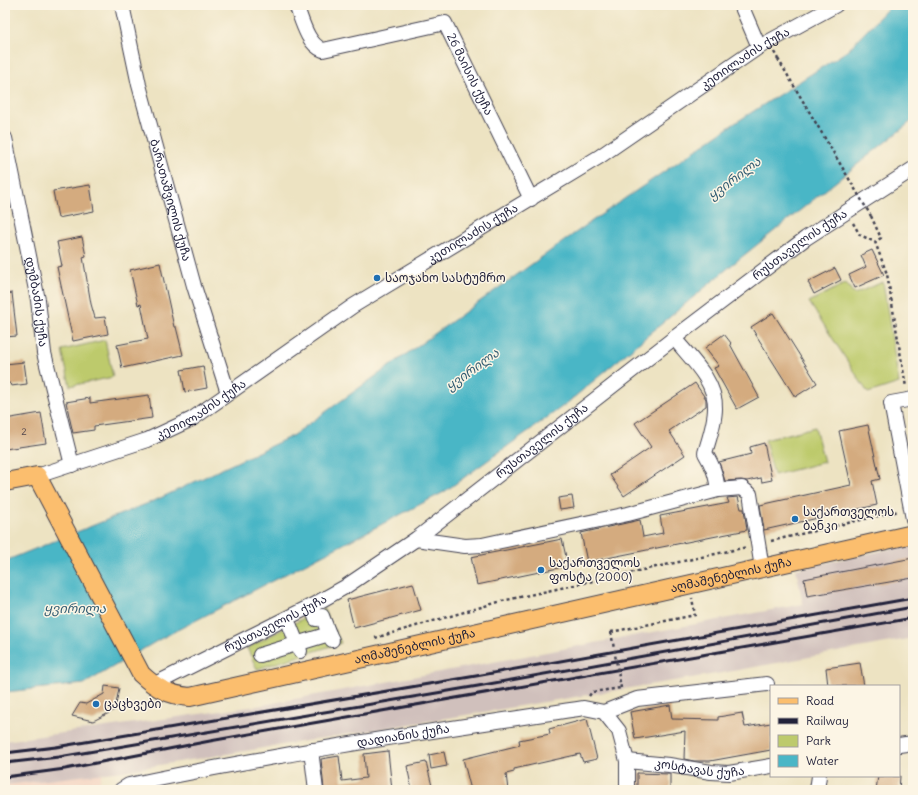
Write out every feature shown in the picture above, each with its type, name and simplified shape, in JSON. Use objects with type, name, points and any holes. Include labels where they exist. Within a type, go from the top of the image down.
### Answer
[{"type":"main road","points":[[5,482],[37,476],[147,680]]},
{"type":"main road","name":"აღმაშენებლის ქუჩა","points":[[147,680],[174,696],[190,697],[913,534]]},
{"type":"street","name":"ბარათაშვილის ქუჩა","points":[[122,5],[139,85],[194,286],[228,394]]},
{"type":"street","name":"26 მაისის ქუჩა","points":[[296,5],[312,41],[323,50],[445,23],[531,199]]},
{"type":"street","points":[[741,5],[759,46]]},
{"type":"street","name":"კეთილაძის ქუჩა","points":[[37,476],[147,440],[192,419],[353,306],[599,157],[759,46],[836,5]]},
{"type":"street","name":"დუმბაძის ქუჩა","points":[[5,138],[38,300],[44,354],[72,465]]},
{"type":"street","name":"რუსთაველის ქუჩა","points":[[147,680],[313,605],[345,587],[416,539],[674,338],[806,238],[913,169]]},
{"type":"street","points":[[674,338],[701,371],[715,398],[715,409],[705,453],[714,470],[718,490]]},
{"type":"street","points":[[911,399],[891,403],[913,518]]},
{"type":"street","points":[[416,539],[465,546],[482,545],[628,514],[718,490],[742,488],[750,494],[762,568]]},
{"type":"street","points":[[260,655],[299,647],[331,637],[322,616],[316,619],[314,613]]},
{"type":"street","points":[[290,626],[299,647]]},
{"type":"street","points":[[627,790],[627,761],[619,732],[604,712],[637,698],[767,684]]},
{"type":"street","name":"დადიანის ქუჩა","points":[[121,790],[129,785],[187,772],[311,750],[584,708],[604,712]]},
{"type":"street","points":[[900,745],[913,743]]},
{"type":"street","points":[[311,750],[316,790]]},
{"type":"street","name":"კოსტავას ქუჩა","points":[[627,761],[669,764],[711,772],[729,773],[770,766]]},
{"type":"street","points":[[817,790],[819,777]]},
{"type":"path","points":[[778,59],[871,216],[881,238],[875,242]]},
{"type":"path","points":[[846,212],[860,235],[875,242],[887,274],[911,399]]},
{"type":"path","points":[[374,638],[502,601],[899,511]]},
{"type":"path","points":[[592,692],[621,688],[611,632],[696,615],[689,584]]},
{"type":"shaded area","points":[[913,544],[913,638],[722,673],[123,771],[5,785],[5,741],[257,706],[803,604],[796,569]]},
{"type":"shaded area","points":[[102,773],[97,790],[5,790],[5,785]]},
{"type":"green space","points":[[883,282],[899,383],[868,393],[809,302],[846,283],[854,294]]},
{"type":"green space","points":[[105,340],[113,377],[70,386],[62,350]]},
{"type":"green space","points":[[815,427],[824,462],[774,475],[765,440]]},
{"type":"green space","points":[[323,608],[341,643],[257,669],[247,648]]},
{"type":"water","name":"ყვირილა","points":[[891,5],[913,5],[913,120],[733,264],[566,404],[444,492],[162,638],[84,684],[5,692],[5,561],[156,500],[292,436],[592,221],[732,125],[847,51]]},
{"type":"building","points":[[90,185],[94,211],[58,218],[53,191]]},
{"type":"building","points":[[82,237],[86,256],[83,257],[91,304],[95,318],[105,317],[108,334],[73,341],[57,267],[62,266],[57,242]]},
{"type":"building","points":[[872,250],[884,275],[855,288],[849,275],[866,267],[861,255]]},
{"type":"building","points":[[160,263],[174,327],[176,327],[183,355],[122,368],[117,345],[148,339],[141,304],[138,305],[130,270]]},
{"type":"building","points":[[835,268],[841,280],[814,294],[808,282]]},
{"type":"building","points":[[12,293],[17,336],[5,337],[5,294]]},
{"type":"building","points":[[773,313],[817,383],[795,397],[751,327]]},
{"type":"building","points":[[724,334],[731,343],[730,344],[759,397],[737,409],[714,368],[719,366],[705,348]]},
{"type":"building","points":[[24,362],[27,384],[11,386],[10,383],[5,384],[5,364]]},
{"type":"building","points":[[203,366],[207,388],[185,392],[181,370]]},
{"type":"building","points":[[695,383],[706,399],[706,406],[669,431],[685,455],[624,496],[610,475],[651,447],[635,423]]},
{"type":"building","points":[[149,395],[152,418],[94,426],[94,430],[73,433],[66,402],[90,398],[90,403]]},
{"type":"building","points":[[41,413],[46,443],[5,449],[5,419]]},
{"type":"building","points":[[868,425],[880,479],[872,481],[877,505],[764,530],[760,505],[851,485],[839,431]]},
{"type":"building","points":[[764,443],[772,480],[762,482],[761,478],[747,481],[725,481],[719,462],[751,454],[750,447]]},
{"type":"building","points":[[572,496],[574,508],[560,510],[558,498]]},
{"type":"building","points":[[738,497],[741,509],[744,509],[747,530],[587,562],[581,533],[640,520],[643,537],[663,533],[660,516],[729,503],[727,498]]},
{"type":"building","points":[[562,539],[568,566],[477,585],[471,557]]},
{"type":"building","points":[[913,558],[913,578],[807,596],[804,579]]},
{"type":"building","points":[[413,583],[421,610],[354,628],[347,600]]},
{"type":"building","points":[[860,663],[864,685],[828,685],[826,668]]},
{"type":"building","points":[[105,686],[119,688],[115,710],[93,721],[72,716],[80,703],[86,704],[104,694]]},
{"type":"building","points":[[670,705],[672,719],[718,720],[718,717],[742,713],[745,727],[770,723],[770,750],[710,761],[694,761],[684,759],[685,731],[635,739],[630,712]]},
{"type":"building","points":[[587,719],[597,759],[583,762],[580,754],[514,769],[514,772],[506,774],[508,790],[471,790],[463,759],[520,745],[519,740],[550,734],[549,729]]},
{"type":"building","points":[[388,751],[392,790],[324,790],[321,759],[339,756],[342,781],[366,778],[364,754]]},
{"type":"building","points":[[444,752],[447,766],[431,769],[429,755]]},
{"type":"building","points":[[426,762],[433,790],[412,790],[407,766]]},
{"type":"building","points":[[637,773],[670,774],[670,790],[637,790]]},
{"type":"building","points":[[878,777],[900,777],[899,790],[876,790]]},
{"type":"railway","points":[[5,753],[56,747],[476,676],[913,598]]},
{"type":"railway","points":[[5,763],[59,757],[478,686],[913,607]]},
{"type":"railway","points":[[5,777],[65,769],[210,741],[913,618]]},
{"type":"place","name":"საოჯახო სასტუმრო","points":[[377,278]]},
{"type":"place","name":"საქართველოს ბანკი","points":[[795,519]]},
{"type":"place","name":"საქართველოს ფოსტა (2000)","points":[[541,570]]},
{"type":"place","name":"ცაცხვები","points":[[96,704]]}]
